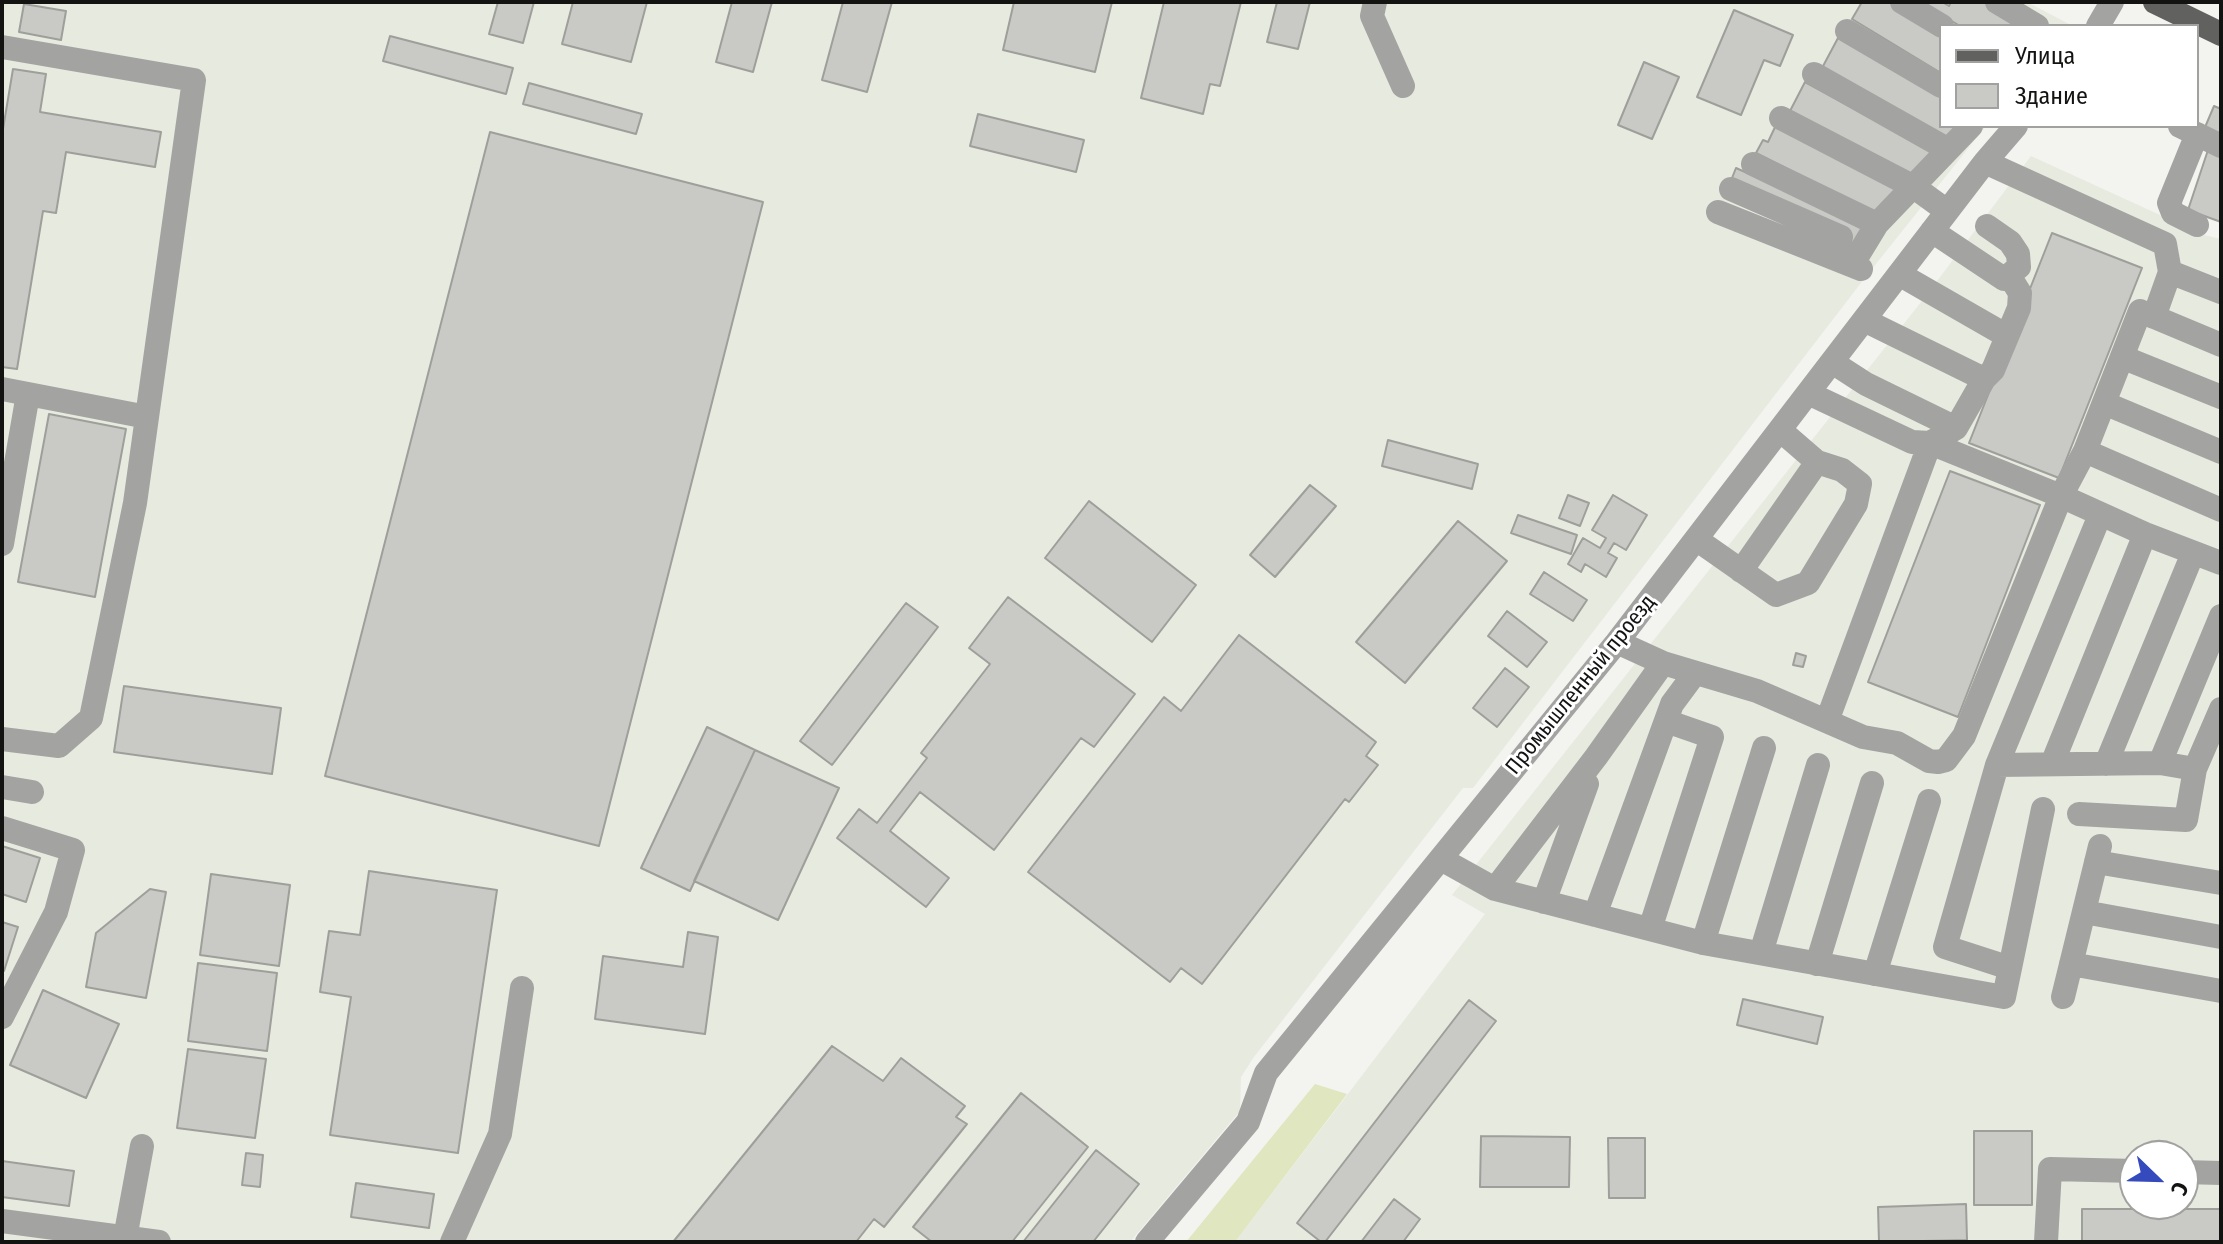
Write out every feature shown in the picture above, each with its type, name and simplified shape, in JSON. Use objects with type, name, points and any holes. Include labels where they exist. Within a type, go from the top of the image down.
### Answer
[{"type":"main road","points":[[2155,2],[2221,34]]},
{"type":"street","points":[[1375,2],[1372,16],[1403,86]]},
{"type":"street","points":[[1902,2],[1939,24]]},
{"type":"street","points":[[1997,2],[2034,24]]},
{"type":"street","points":[[2099,24],[2112,2]]},
{"type":"street","points":[[1847,31],[1939,85]]},
{"type":"street","points":[[2,47],[194,80],[135,503],[91,718],[59,746],[2,739]]},
{"type":"street","points":[[1814,74],[1947,149]]},
{"type":"street","points":[[1781,118],[1914,187],[1947,211]]},
{"type":"street","points":[[1848,264],[1877,224],[1969,128]]},
{"type":"street","name":"Промышленный проезд","points":[[1147,1242],[1248,1122],[1266,1073],[1617,642],[1947,211],[2014,128]]},
{"type":"street","points":[[2197,225],[2173,213],[2169,203],[2189,129],[2221,146]]},
{"type":"street","points":[[1985,162],[2165,244],[2170,272],[2154,317]]},
{"type":"street","points":[[1753,164],[1877,224]]},
{"type":"street","points":[[1731,189],[1841,237],[1848,264]]},
{"type":"street","points":[[1718,212],[1848,264]]},
{"type":"street","points":[[1932,231],[1998,277],[2010,277],[2019,267],[2018,254],[2010,242],[1987,226]]},
{"type":"street","points":[[2170,272],[2221,292]]},
{"type":"street","points":[[1899,274],[2007,336]]},
{"type":"street","points":[[1827,721],[1930,443],[1956,428],[1984,379],[1993,370],[2020,300],[2020,293],[2010,277]]},
{"type":"street","points":[[1617,642],[1663,663],[1757,691],[1863,737],[1897,743],[1929,761],[1946,760],[1964,736],[2061,496],[2085,451],[2140,311],[2221,345]]},
{"type":"street","points":[[1864,320],[1984,379]]},
{"type":"street","points":[[2122,357],[2221,397]]},
{"type":"street","points":[[1832,362],[1866,384],[1956,428]]},
{"type":"street","points":[[2,389],[147,417]]},
{"type":"street","points":[[1808,393],[1912,442],[1930,443],[2221,563]]},
{"type":"street","points":[[2,544],[28,394]]},
{"type":"street","points":[[2104,403],[2221,452]]},
{"type":"street","points":[[1696,539],[1776,595],[1808,583],[1856,504],[1860,484],[1842,470],[1817,462],[1780,430]]},
{"type":"street","points":[[2085,451],[2221,510]]},
{"type":"street","points":[[1741,571],[1817,462]]},
{"type":"street","points":[[2010,968],[1945,947],[1997,765],[2100,515]]},
{"type":"street","points":[[2052,764],[2145,534]]},
{"type":"street","points":[[2106,764],[2193,553]]},
{"type":"street","points":[[2160,763],[2221,616]]},
{"type":"street","points":[[1495,889],[1663,663]]},
{"type":"street","points":[[1595,915],[1669,712],[1695,673]]},
{"type":"street","points":[[1646,686],[1669,712],[1712,737],[1650,929]]},
{"type":"street","points":[[2079,814],[2186,820],[2195,769],[2221,709]]},
{"type":"street","points":[[1703,943],[1764,748]]},
{"type":"street","points":[[1544,902],[1596,757]]},
{"type":"street","points":[[1997,765],[2160,763],[2195,769]]},
{"type":"street","points":[[1761,953],[1818,765]]},
{"type":"street","points":[[1817,964],[1872,783]]},
{"type":"street","points":[[2,787],[32,792]]},
{"type":"street","points":[[1875,974],[1929,801]]},
{"type":"street","points":[[1441,859],[1495,889],[1703,943],[2004,997],[2043,809]]},
{"type":"street","points":[[2,828],[73,850],[56,912],[2,1017]]},
{"type":"street","points":[[2063,997],[2098,854],[2221,883]]},
{"type":"street","points":[[2084,912],[2221,937]]},
{"type":"street","points":[[2071,964],[2221,991]]},
{"type":"street","points":[[452,1242],[500,1134],[522,988]]},
{"type":"street","points":[[125,1238],[142,1146]]},
{"type":"street","points":[[2046,1242],[2050,1169],[2119,1171]]},
{"type":"street","points":[[2199,1172],[2221,1173]]},
{"type":"street","points":[[2,1221],[159,1242]]},
{"type":"shaded area","points":[[2,2],[2027,2],[2069,24],[1939,24],[1939,128],[1984,128],[1864,279],[1473,788],[1463,788],[1254,1057],[1241,1077],[1240,1111],[1130,1242],[2,1242]]},
{"type":"shaded area","points":[[2031,156],[2204,235],[2221,239],[2221,1242],[1235,1242],[1485,914],[1452,895],[1925,297]]},
{"type":"green space","points":[[1315,1084],[1347,1094],[1235,1242],[1186,1242]]},
{"type":"building","points":[[498,2],[534,2],[523,43],[489,34]]},
{"type":"building","points":[[573,2],[647,2],[631,62],[562,44]]},
{"type":"building","points":[[732,2],[772,2],[753,72],[716,62]]},
{"type":"building","points":[[843,2],[892,2],[867,92],[822,80]]},
{"type":"building","points":[[1014,2],[1112,2],[1095,72],[1003,50]]},
{"type":"building","points":[[1164,2],[1241,2],[1220,86],[1210,84],[1203,114],[1141,98]]},
{"type":"building","points":[[1277,2],[1310,2],[1298,49],[1267,42]]},
{"type":"building","points":[[1862,2],[1890,2],[1939,32],[1939,72],[1852,19]]},
{"type":"building","points":[[1920,2],[1942,2],[1949,6],[1951,2],[1985,2],[2022,24],[1957,24]]},
{"type":"building","points":[[24,4],[66,11],[61,40],[19,32]]},
{"type":"building","points":[[1734,10],[1793,35],[1780,66],[1764,60],[1741,115],[1697,97]]},
{"type":"building","points":[[390,36],[513,68],[506,94],[383,61]]},
{"type":"building","points":[[1838,38],[1939,95],[1939,128],[1964,128],[1952,141],[1822,68]]},
{"type":"building","points":[[1644,62],[1679,77],[1652,139],[1618,125]]},
{"type":"building","points":[[13,69],[46,74],[40,112],[161,132],[155,167],[66,152],[56,213],[43,211],[17,369],[2,367],[2,135]]},
{"type":"building","points":[[1805,82],[1934,152],[1913,177],[1790,111]]},
{"type":"building","points":[[529,83],[642,114],[636,134],[523,104]]},
{"type":"building","points":[[2214,106],[2221,109],[2221,140],[2203,132]]},
{"type":"building","points":[[978,114],[1084,140],[1076,172],[970,146]]},
{"type":"building","points":[[1776,125],[1900,188],[1880,216],[1756,153],[1763,140],[1768,142]]},
{"type":"building","points":[[490,132],[763,202],[599,846],[325,776]]},
{"type":"building","points":[[2208,150],[2221,155],[2221,222],[2188,210]]},
{"type":"building","points":[[1736,168],[1866,226],[1850,261],[1730,183]]},
{"type":"building","points":[[2052,233],[2142,268],[2059,478],[1969,443]]},
{"type":"building","points":[[49,414],[126,429],[95,597],[18,582]]},
{"type":"building","points":[[1388,440],[1478,464],[1472,489],[1382,466]]},
{"type":"building","points":[[1950,471],[2040,505],[1958,717],[1868,682]]},
{"type":"building","points":[[1310,485],[1336,506],[1275,577],[1250,555]]},
{"type":"building","points":[[1568,495],[1589,503],[1580,526],[1559,518]]},
{"type":"building","points":[[1613,495],[1647,515],[1626,550],[1614,543],[1608,553],[1617,558],[1606,577],[1585,564],[1581,572],[1568,564],[1583,538],[1600,548],[1606,538],[1592,530]]},
{"type":"building","points":[[1089,501],[1196,585],[1152,642],[1045,558]]},
{"type":"building","points":[[1518,515],[1577,535],[1571,554],[1511,533]]},
{"type":"building","points":[[1458,521],[1507,561],[1405,683],[1356,642]]},
{"type":"building","points":[[1544,572],[1587,600],[1573,621],[1530,594]]},
{"type":"building","points":[[1008,597],[1135,694],[1094,747],[1081,738],[994,850],[920,792],[890,831],[949,878],[926,907],[837,838],[859,809],[877,823],[927,758],[921,753],[990,664],[969,648]]},
{"type":"building","points":[[906,603],[938,627],[832,765],[800,741]]},
{"type":"building","points":[[1507,611],[1547,642],[1527,667],[1488,636]]},
{"type":"building","points":[[1239,635],[1376,742],[1366,756],[1378,765],[1349,802],[1345,799],[1202,984],[1181,968],[1170,982],[1028,872],[1164,697],[1181,711]]},
{"type":"building","points":[[1796,653],[1806,656],[1803,667],[1793,665]]},
{"type":"building","points":[[1505,668],[1529,687],[1497,727],[1473,708]]},
{"type":"building","points":[[124,686],[281,708],[272,774],[114,752]]},
{"type":"building","points":[[707,727],[755,750],[690,891],[641,868]]},
{"type":"building","points":[[755,750],[839,788],[778,920],[694,881]]},
{"type":"building","points":[[2,846],[40,858],[26,902],[2,894]]},
{"type":"building","points":[[369,871],[497,890],[458,1153],[330,1135],[351,997],[320,992],[329,931],[360,935]]},
{"type":"building","points":[[211,874],[290,885],[279,966],[200,955]]},
{"type":"building","points":[[150,889],[166,892],[146,998],[86,987],[96,933]]},
{"type":"building","points":[[2,922],[18,927],[4,971],[2,971]]},
{"type":"building","points":[[688,932],[718,937],[705,1034],[595,1019],[603,956],[683,967]]},
{"type":"building","points":[[198,963],[277,973],[267,1051],[188,1041]]},
{"type":"building","points":[[43,990],[119,1024],[86,1098],[10,1065]]},
{"type":"building","points":[[1743,999],[1823,1017],[1817,1044],[1737,1025]]},
{"type":"building","points":[[1469,1000],[1496,1021],[1325,1242],[1321,1242],[1297,1223]]},
{"type":"building","points":[[832,1046],[883,1081],[901,1058],[965,1106],[956,1117],[967,1124],[884,1227],[874,1219],[856,1242],[673,1242]]},
{"type":"building","points":[[188,1049],[266,1059],[255,1138],[177,1128]]},
{"type":"building","points":[[1021,1093],[1088,1147],[1012,1242],[932,1242],[913,1227]]},
{"type":"building","points":[[1974,1131],[2032,1131],[2032,1205],[1974,1205]]},
{"type":"building","points":[[1481,1136],[1570,1137],[1569,1187],[1480,1187]]},
{"type":"building","points":[[1608,1138],[1645,1138],[1645,1198],[1609,1198]]},
{"type":"building","points":[[1096,1150],[1139,1184],[1093,1242],[1023,1242]]},
{"type":"building","points":[[246,1153],[263,1155],[260,1187],[242,1185]]},
{"type":"building","points":[[2,1161],[74,1171],[69,1206],[2,1197]]},
{"type":"building","points":[[356,1183],[434,1194],[429,1228],[351,1217]]},
{"type":"building","points":[[1394,1199],[1420,1219],[1403,1242],[1361,1242]]},
{"type":"building","points":[[1966,1204],[1967,1240],[1879,1242],[1878,1207]]},
{"type":"building","points":[[2082,1209],[2119,1209],[2119,1220],[2199,1220],[2199,1209],[2221,1209],[2221,1242],[2082,1242]]}]
